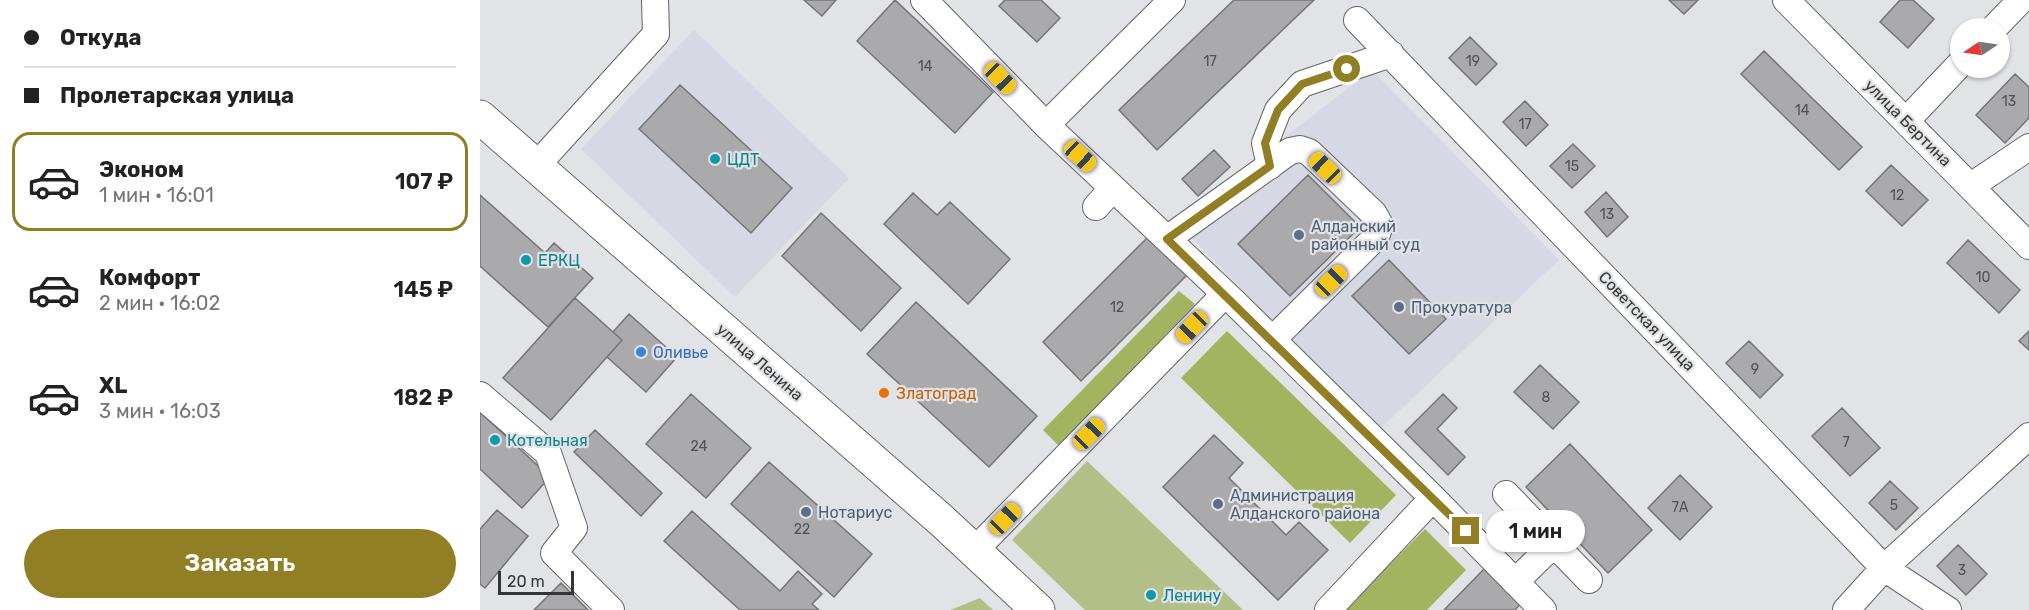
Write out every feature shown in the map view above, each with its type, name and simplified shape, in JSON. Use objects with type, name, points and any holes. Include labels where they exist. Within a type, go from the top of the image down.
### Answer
[{"type":"main road","name":"улица Ленина","points":[[480,117],[923,504],[1038,610]]},
{"type":"street","points":[[536,166],[656,34],[655,0]]},
{"type":"street","points":[[924,0],[1046,125],[1225,294],[1433,498],[1543,610]]},
{"type":"street","points":[[1046,125],[1172,0]]},
{"type":"street","name":"улица Бертина","points":[[1786,0],[2029,246]]},
{"type":"street","points":[[2004,18],[2021,0]]},
{"type":"street","name":"Советская улица","points":[[1357,20],[1884,568],[1938,607]]},
{"type":"street","points":[[1270,166],[1265,143],[1278,110],[1302,84],[1391,54]]},
{"type":"street","points":[[1906,121],[1950,75]]},
{"type":"street","points":[[1971,186],[2029,147]]},
{"type":"street","points":[[1167,239],[1290,151],[1300,149],[1309,152],[1374,214],[1380,225],[1376,237],[1272,340]]},
{"type":"street","points":[[1096,207],[1113,188]]},
{"type":"street","points":[[974,551],[1129,399],[1225,294]]},
{"type":"street","points":[[480,395],[548,453],[574,528],[554,553],[611,610]]},
{"type":"street","points":[[1846,610],[1884,568],[2029,436]]},
{"type":"street","points":[[1506,494],[1589,580]]},
{"type":"street","points":[[1328,610],[1433,498]]},
{"type":"street","points":[[1515,582],[1554,544]]},
{"type":"shaded area","points":[[694,30],[849,178],[735,297],[581,149]]},
{"type":"shaded area","points":[[1372,70],[1559,260],[1380,429],[1175,221]]},
{"type":"green space","points":[[1179,291],[1195,304],[1059,446],[1043,430]]},
{"type":"green space","points":[[1227,331],[1396,495],[1350,543],[1181,378]]},
{"type":"green space","points":[[1087,461],[1243,610],[1085,610],[1012,540]]},
{"type":"green space","points":[[1425,529],[1466,570],[1427,610],[1344,610]]},
{"type":"green space","points":[[980,598],[993,610],[950,610]]},
{"type":"building","points":[[804,0],[836,0],[822,16]]},
{"type":"building","points":[[895,0],[993,92],[955,133],[857,41]]},
{"type":"building","points":[[1005,0],[1041,0],[1060,18],[1037,42],[999,6]]},
{"type":"building","points":[[1234,0],[1314,0],[1157,150],[1119,110]]},
{"type":"building","points":[[1669,0],[1698,0],[1684,14]]},
{"type":"building","points":[[1900,0],[1913,0],[1934,19],[1908,48],[1880,22]]},
{"type":"building","points":[[1470,37],[1497,64],[1476,85],[1449,58]]},
{"type":"building","points":[[1764,51],[1862,147],[1839,170],[1741,74]]},
{"type":"building","points":[[2015,74],[2029,87],[2029,118],[2005,143],[1976,115]]},
{"type":"building","name":"ЦДТ","points":[[680,85],[792,188],[751,233],[639,129]]},
{"type":"building","points":[[1525,101],[1548,125],[1526,146],[1503,122]]},
{"type":"building","points":[[1573,144],[1595,166],[1572,188],[1550,166]]},
{"type":"building","points":[[1214,150],[1230,167],[1198,196],[1182,179]]},
{"type":"building","points":[[1891,165],[1928,200],[1902,226],[1866,191]]},
{"type":"building","name":"Алданский районный суд","points":[[1308,175],[1360,227],[1290,296],[1238,244]]},
{"type":"building","points":[[1606,192],[1628,217],[1607,237],[1585,212]]},
{"type":"building","points":[[913,193],[937,215],[950,202],[1010,259],[968,304],[884,224]]},
{"type":"building","name":"ЕРКЦ","points":[[480,195],[545,253],[554,243],[593,278],[548,327],[480,266]]},
{"type":"building","points":[[821,213],[901,288],[861,331],[782,256]]},
{"type":"building","points":[[1153,232],[1191,271],[1081,381],[1043,342]]},
{"type":"building","points":[[1968,240],[2020,290],[1999,313],[1947,263]]},
{"type":"building","name":"Прокуратура","points":[[1389,260],[1446,319],[1409,354],[1352,296]]},
{"type":"building","points":[[575,298],[622,340],[551,420],[503,378]]},
{"type":"building","points":[[916,302],[1037,416],[989,467],[867,354]]},
{"type":"building","name":"Оливье","points":[[629,314],[677,357],[646,392],[607,357],[622,340],[613,332]]},
{"type":"building","points":[[2029,331],[2029,350],[2019,341]]},
{"type":"building","points":[[1749,341],[1783,375],[1760,398],[1726,363]]},
{"type":"building","points":[[1540,365],[1579,402],[1553,429],[1514,392]]},
{"type":"building","points":[[691,394],[751,448],[706,498],[646,444]]},
{"type":"building","points":[[1443,394],[1457,408],[1437,429],[1465,457],[1448,475],[1405,432]]},
{"type":"building","points":[[1842,408],[1880,448],[1850,476],[1812,436]]},
{"type":"building","name":"Котельная","points":[[480,412],[550,477],[522,508],[480,469]]},
{"type":"building","points":[[595,430],[662,493],[641,516],[574,452]]},
{"type":"building","name":"Администрация Алданского района","points":[[1214,435],[1243,463],[1229,478],[1286,535],[1299,522],[1328,550],[1278,600],[1163,487]]},
{"type":"building","points":[[1570,444],[1652,530],[1608,573],[1526,487]]},
{"type":"building","points":[[769,462],[872,554],[834,597],[731,504]]},
{"type":"building","points":[[1680,475],[1712,507],[1680,540],[1648,508]]},
{"type":"building","points":[[1890,481],[1918,508],[1896,530],[1869,503]]},
{"type":"building","points":[[497,510],[528,536],[485,588],[480,584],[480,529]]},
{"type":"building","points":[[692,511],[780,591],[798,571],[822,594],[812,604],[819,610],[740,610],[664,541]]},
{"type":"building","points":[[1958,545],[1987,574],[1966,595],[1937,566]]},
{"type":"building","points":[[1486,567],[1522,602],[1515,610],[1444,610]]},
{"type":"building","points":[[561,583],[588,610],[534,610]]},
{"type":"place","name":"ЦДТ","points":[[715,159]]},
{"type":"place","name":"Алданский районный суд","points":[[1299,235]]},
{"type":"place","name":"ЕРКЦ","points":[[526,260]]},
{"type":"place","name":"Прокуратура","points":[[1399,307]]},
{"type":"place","name":"Оливье","points":[[641,352]]},
{"type":"place","name":"Златоград","points":[[884,393]]},
{"type":"place","name":"Котельная","points":[[495,440]]},
{"type":"place","name":"Администрация Алданского района","points":[[1218,504]]},
{"type":"place","name":"Нотариус","points":[[806,512]]},
{"type":"place","name":"Ленину","points":[[1151,595]]},
{"type":"route","points":[[1347,69],[1302,84],[1278,110],[1265,143],[1270,166],[1167,239],[1466,531]]}]
